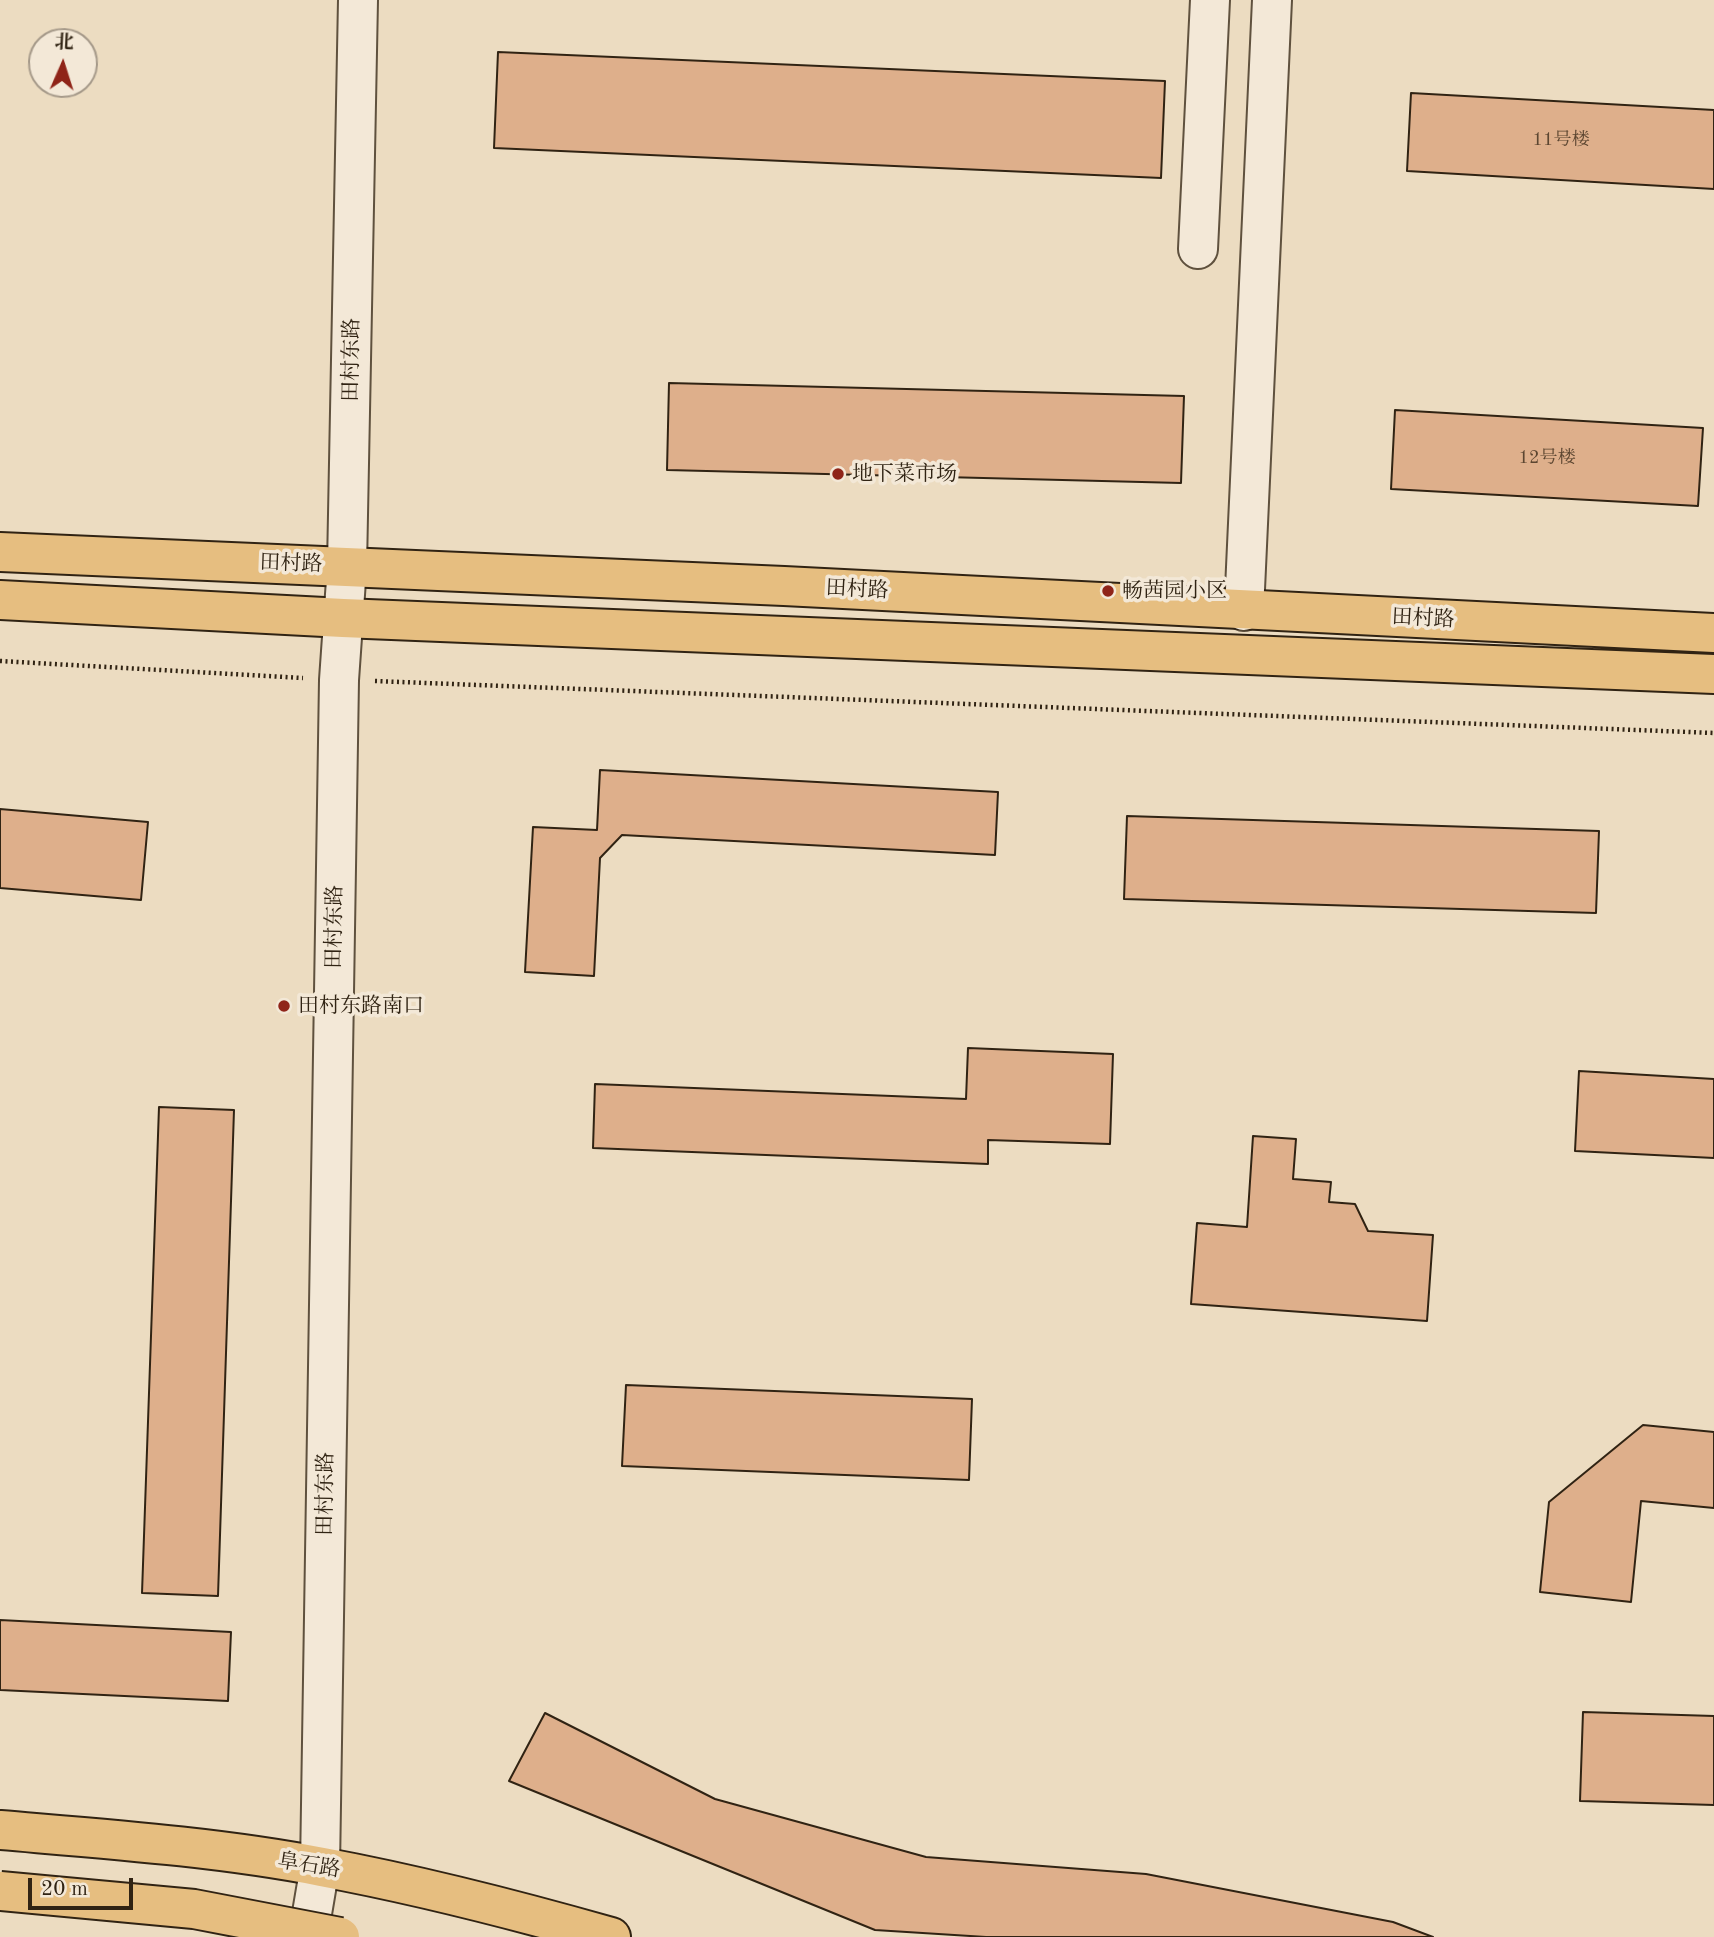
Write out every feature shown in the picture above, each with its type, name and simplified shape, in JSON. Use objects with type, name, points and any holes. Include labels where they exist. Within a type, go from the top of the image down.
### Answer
[{"type":"main road","name":"田村路","points":[[0,552],[347,566],[1714,633]]},
{"type":"main road","name":"田村路","points":[[0,600],[343,618],[1714,674]]},
{"type":"main road","name":"阜石路","points":[[0,1830],[108,1839],[320,1867],[520,1911],[611,1937]]},
{"type":"main road","points":[[0,1891],[194,1909],[340,1937]]},
{"type":"street","name":"田村东路","points":[[308,1937],[320,1867],[339,680],[347,566],[358,0]]},
{"type":"street","points":[[1198,249],[1210,0]]},
{"type":"street","points":[[1244,611],[1272,0]]},
{"type":"path","points":[[0,661],[339,680],[1714,733]]},
{"type":"building","points":[[498,52],[1165,81],[1161,178],[494,148]]},
{"type":"building","points":[[1411,93],[1714,110],[1714,189],[1407,171]]},
{"type":"building","points":[[669,383],[1184,396],[1181,483],[667,470]]},
{"type":"building","points":[[1395,410],[1703,428],[1698,506],[1391,489]]},
{"type":"building","points":[[600,770],[998,792],[995,855],[622,835],[600,858],[594,976],[525,972],[533,827],[597,830]]},
{"type":"building","points":[[0,809],[148,822],[141,900],[0,888]]},
{"type":"building","points":[[1127,816],[1599,831],[1596,913],[1124,899]]},
{"type":"building","points":[[968,1048],[1113,1054],[1110,1144],[988,1140],[988,1164],[593,1148],[595,1084],[966,1099]]},
{"type":"building","points":[[1579,1071],[1714,1079],[1714,1158],[1575,1151]]},
{"type":"building","points":[[159,1107],[234,1110],[218,1596],[142,1593]]},
{"type":"building","points":[[1253,1136],[1296,1139],[1293,1179],[1331,1182],[1329,1202],[1355,1204],[1368,1231],[1433,1235],[1427,1321],[1191,1304],[1197,1223],[1247,1227]]},
{"type":"building","points":[[626,1385],[972,1399],[969,1480],[622,1466]]},
{"type":"building","points":[[1643,1425],[1714,1432],[1714,1508],[1641,1501],[1631,1602],[1540,1592],[1549,1502]]},
{"type":"building","points":[[0,1620],[231,1632],[228,1701],[0,1690]]},
{"type":"building","points":[[1583,1712],[1714,1716],[1714,1805],[1580,1801]]},
{"type":"building","points":[[545,1713],[715,1799],[926,1857],[1146,1874],[1393,1922],[1433,1937],[986,1937],[875,1930],[509,1781]]},
{"type":"place","name":"地下菜市场","points":[[838,474]]},
{"type":"place","name":"畅茜园小区","points":[[1108,591]]},
{"type":"place","name":"田村东路南口","points":[[284,1006]]}]
